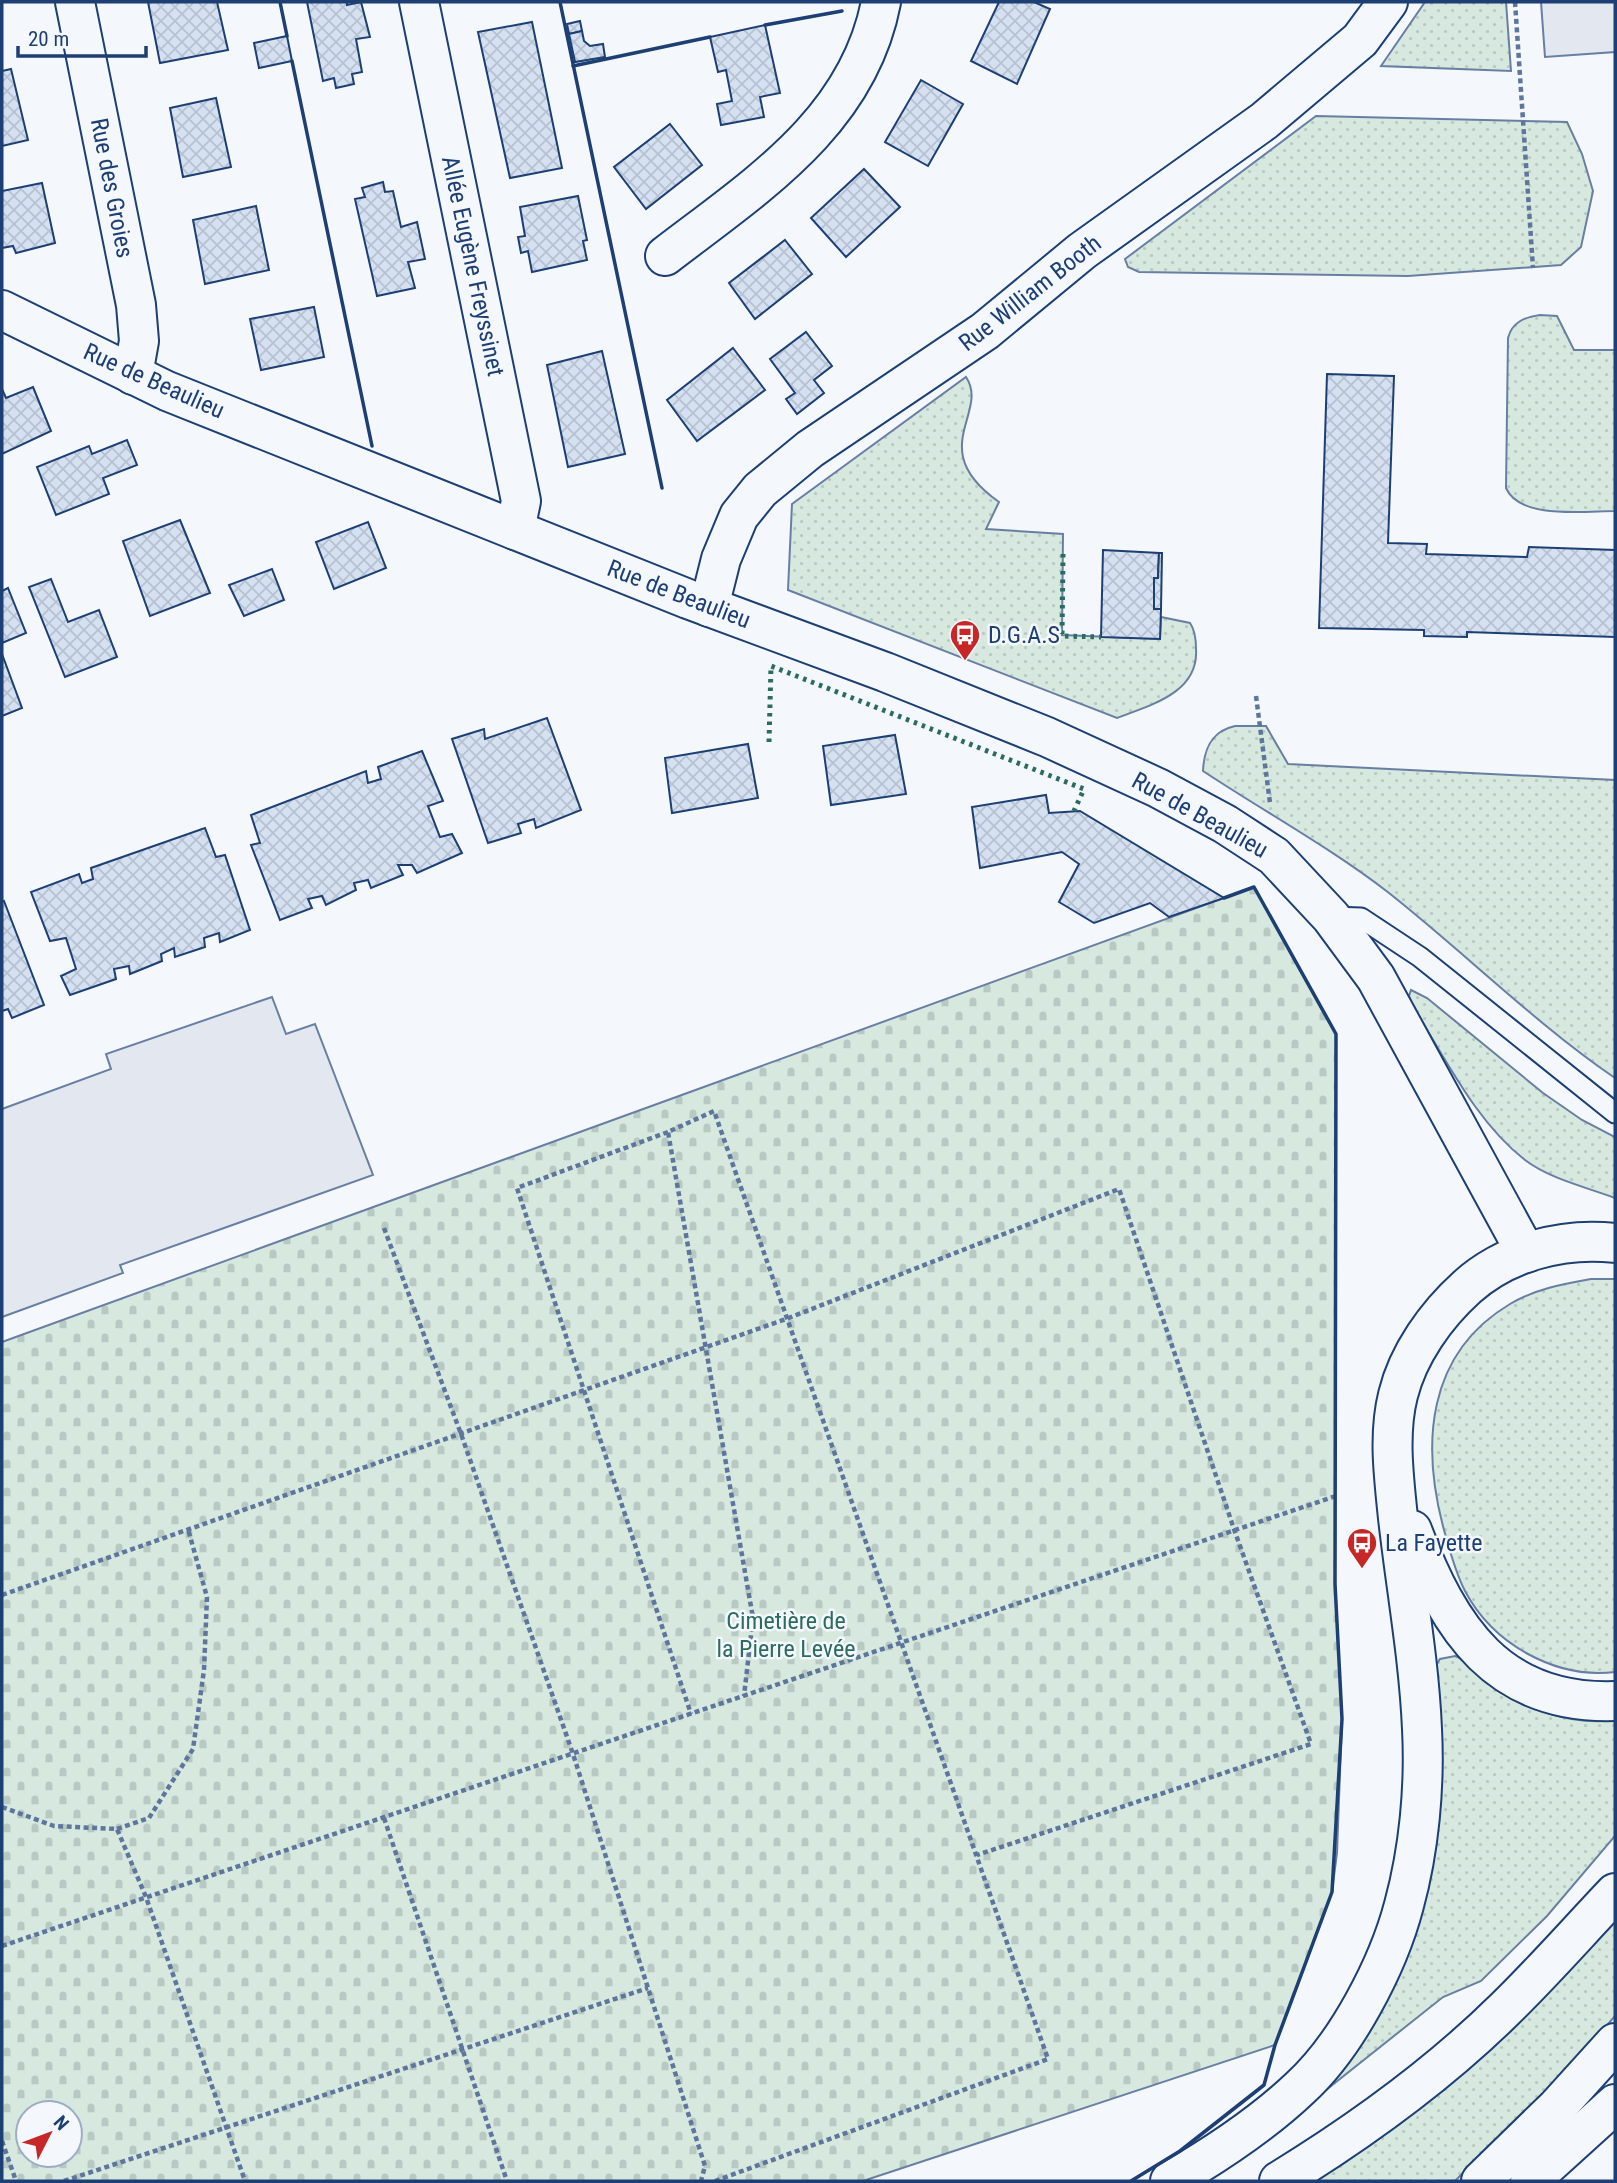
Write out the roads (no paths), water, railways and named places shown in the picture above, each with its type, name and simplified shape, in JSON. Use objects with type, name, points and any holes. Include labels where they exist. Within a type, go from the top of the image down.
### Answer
[{"type":"street","name":"Rue des Groies","points":[[75,2],[136,305],[139,341],[133,375]]},
{"type":"street","name":"Allée Eugène Freyssinet","points":[[419,2],[522,501],[515,530]]},
{"type":"street","points":[[665,256],[776,171],[823,125],[841,101],[869,50],[881,2]]},
{"type":"street","name":"Rue William Booth","points":[[709,607],[722,559],[739,516],[760,490],[810,449],[985,331],[1082,251],[1264,121],[1346,53],[1372,27],[1388,2]]},
{"type":"street","name":"Rue de Beaulieu","points":[[2,310],[133,375],[709,607],[1047,737],[1158,788],[1225,824],[1274,856],[1331,918],[1376,978],[1526,1253]]},
{"type":"street","points":[[1171,2181],[1283,2103],[1320,2067],[1371,1987],[1394,1937],[1409,1878],[1423,1772],[1417,1667],[1394,1482],[1393,1422],[1398,1395],[1419,1346],[1444,1310],[1476,1279],[1499,1264],[1526,1253],[1564,1244],[1615,1243]]},
{"type":"street","points":[[1394,1482],[1447,1610],[1482,1654],[1508,1674],[1540,1690],[1571,1698],[1615,1701]]},
{"type":"street","points":[[1279,2181],[1346,2137],[1430,2075],[1503,2011],[1615,1893]]},
{"type":"street","points":[[1480,2181],[1557,2107],[1615,2043]]},
{"type":"street","points":[[1530,2181],[1615,2104]]},
{"type":"lane","points":[[1331,918],[1361,918],[1420,957],[1615,1113]]},
{"type":"place","name":"D.G.A.S","points":[[965,662]]},
{"type":"place","name":"La Fayette","points":[[1362,1570]]},
{"type":"park label","name":"Cimetière de la Pierre Levée","points":[[786,1635]]}]
